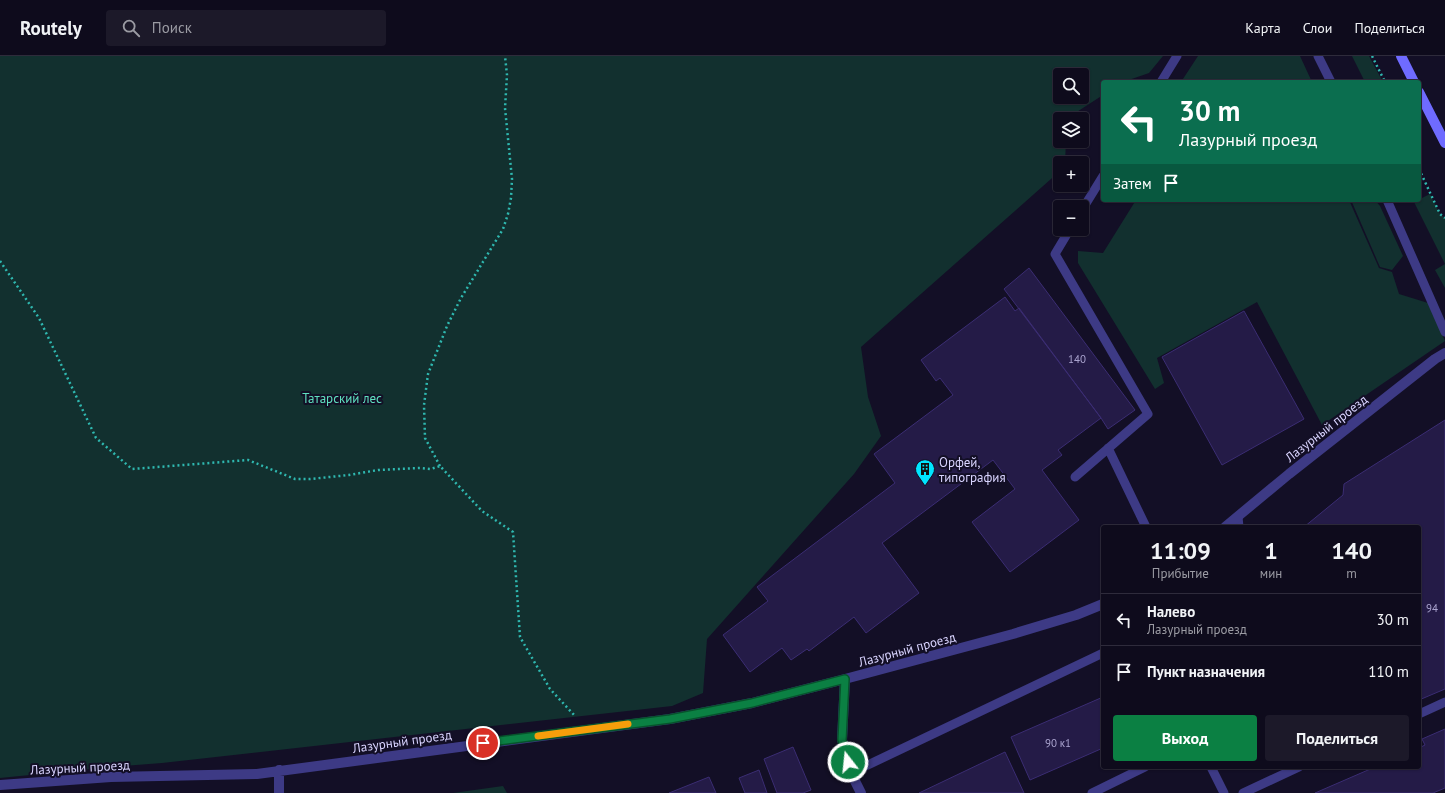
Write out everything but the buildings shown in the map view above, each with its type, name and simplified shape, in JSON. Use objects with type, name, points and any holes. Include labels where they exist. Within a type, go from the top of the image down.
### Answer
[{"type":"main road","points":[[1401,56],[1413,80]]},
{"type":"main road","points":[[1421,96],[1445,143]]},
{"type":"street","name":"Лазурный проезд","points":[[1239,522],[1289,474],[1435,359],[1445,353]]},
{"type":"street","name":"Лазурный проезд","points":[[0,785],[111,778],[257,774],[678,718],[752,703],[845,679],[1013,634],[1076,615],[1101,605]]},
{"type":"street","points":[[845,679],[842,740],[851,773],[861,793]]},
{"type":"street","points":[[279,770],[279,793]]},
{"type":"lane","points":[[1162,80],[1177,56]]},
{"type":"lane","points":[[1318,56],[1330,80]]},
{"type":"lane","points":[[1088,200],[1101,179]]},
{"type":"lane","points":[[1388,202],[1445,332]]},
{"type":"lane","points":[[1066,236],[1055,254],[1148,414],[1075,477]]},
{"type":"lane","points":[[1108,448],[1145,525]]},
{"type":"lane","points":[[851,773],[1101,654]]},
{"type":"lane","points":[[1421,713],[1445,702]]},
{"type":"lane","points":[[1092,793],[1141,769]]},
{"type":"lane","points":[[1212,769],[1224,793]]},
{"type":"lane","points":[[1243,793],[1295,769]]},
{"type":"path","points":[[505,56],[507,75],[505,108],[512,179],[511,198],[503,229],[461,298],[447,326],[428,374],[424,405],[426,438],[440,466],[482,511],[513,532],[520,637],[550,689],[587,730]]},
{"type":"path","points":[[1372,56],[1384,80]]},
{"type":"path","points":[[1421,173],[1440,214],[1445,218]]},
{"type":"path","points":[[0,261],[39,318],[96,438],[132,469],[248,460],[295,479],[310,479],[349,476],[378,470],[420,468],[431,469],[440,466]]},
{"type":"green space","name":"Татарский лес","points":[[0,56],[1163,56],[1149,73],[1129,80],[1101,80],[1101,96],[1077,112],[1053,112],[1053,148],[1066,148],[1065,156],[1053,156],[1053,177],[861,347],[868,397],[881,436],[854,474],[707,639],[703,693],[672,706],[162,763],[0,778]]},
{"type":"green space","points":[[1198,56],[1300,56],[1311,80],[1182,80]]},
{"type":"green space","points":[[1352,56],[1369,56],[1382,80],[1364,80]]},
{"type":"green space","points":[[1430,194],[1440,214],[1445,218],[1445,264],[1414,202],[1421,202],[1421,198]]},
{"type":"green space","points":[[1135,202],[1350,202],[1379,268],[1392,272],[1399,294],[1428,303],[1445,341],[1322,425],[1257,302],[1157,358],[1164,383],[1155,389],[1078,263],[1078,251],[1103,253]]},
{"type":"green space","points":[[1352,202],[1377,202],[1380,206],[1403,256],[1392,270],[1380,267]]},
{"type":"green space","points":[[1445,264],[1445,288],[1435,270]]},
{"type":"green space","points":[[503,786],[507,793],[453,793]]},
{"type":"slow traffic","points":[[538,736],[628,724]]},
{"type":"place","name":"Орфей, типография","points":[[925,486]]},
{"type":"route","points":[[483,743],[670,719],[752,703],[845,679],[842,740],[848,762]]}]
